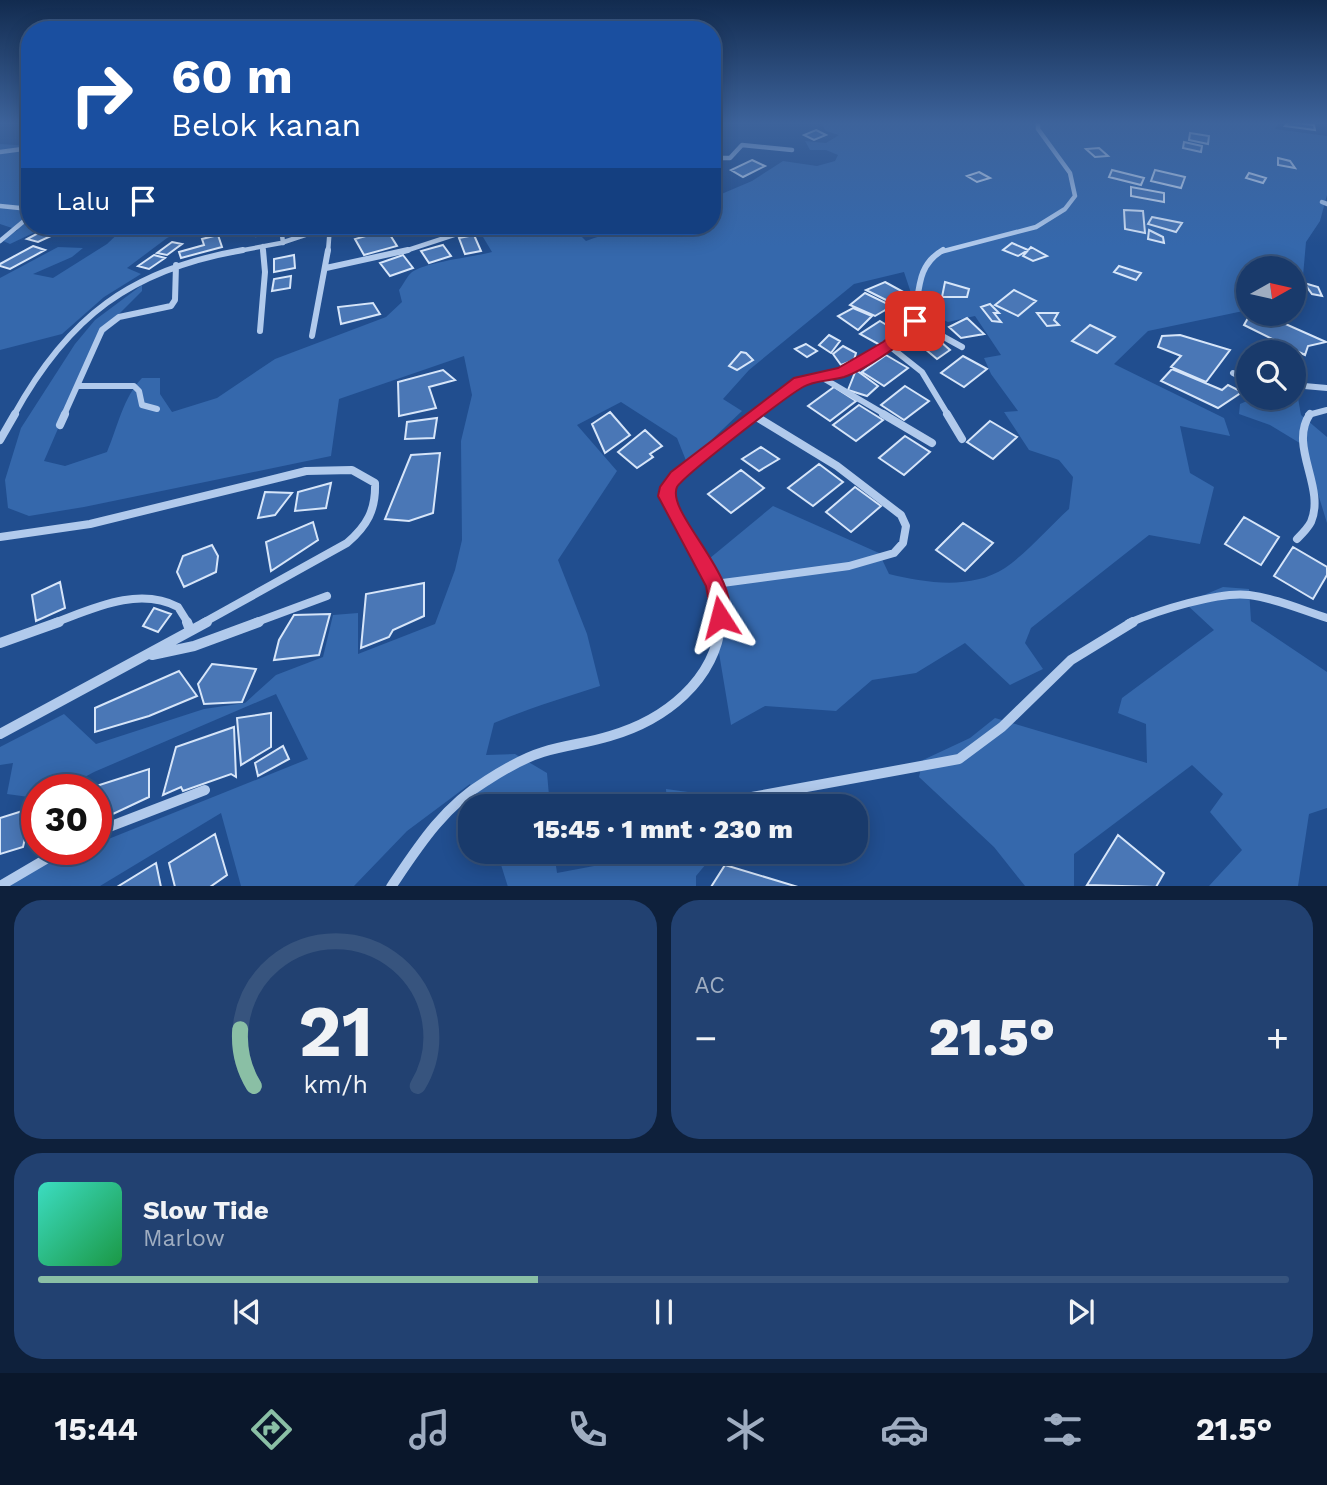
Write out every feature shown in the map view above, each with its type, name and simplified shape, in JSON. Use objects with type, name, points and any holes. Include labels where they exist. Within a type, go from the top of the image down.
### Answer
[{"type":"street","points":[[392,886],[415,852],[458,800],[539,753],[622,735],[653,720],[694,686],[715,657],[720,634],[720,600],[715,584],[667,496],[668,487],[677,476],[800,382],[842,372],[888,345],[912,327],[922,266],[933,254],[958,245],[1033,229],[1056,220],[1070,207],[1075,196],[1070,173],[1063,163]]},
{"type":"street","points":[[0,205],[21,208]]},
{"type":"street","points":[[0,241],[21,226]]},
{"type":"street","points":[[282,235],[283,243]]},
{"type":"street","points":[[0,440],[17,408],[53,353],[80,322],[123,292],[176,265],[283,243],[306,235]]},
{"type":"street","points":[[312,336],[330,235]]},
{"type":"street","points":[[326,268],[390,256],[454,235]]},
{"type":"street","points":[[260,331],[265,272],[263,246]]},
{"type":"street","points":[[60,425],[102,330],[119,317],[165,309],[175,300],[176,265]]},
{"type":"street","points":[[915,321],[962,347]]},
{"type":"street","points":[[888,345],[922,372],[962,439]]},
{"type":"street","points":[[821,377],[932,443]]},
{"type":"street","points":[[77,386],[134,386],[139,391],[142,405],[157,409]]},
{"type":"street","points":[[1306,386],[1327,388]]},
{"type":"street","points":[[1297,539],[1310,524],[1315,507],[1303,443],[1305,422],[1310,414],[1327,410]]},
{"type":"street","points":[[715,584],[849,566],[894,553],[903,543],[906,526],[901,515],[837,466],[755,416]]},
{"type":"street","points":[[0,537],[55,531],[317,470],[355,470],[363,472],[375,483],[377,500],[371,518],[356,537],[338,550],[0,734]]},
{"type":"street","points":[[770,794],[959,759],[1002,727],[1071,660],[1125,625],[1153,613],[1235,594],[1252,594],[1327,618]]},
{"type":"street","points":[[144,656],[194,646],[327,596]]},
{"type":"street","points":[[0,643],[109,603],[127,600],[170,603],[183,612],[190,630]]},
{"type":"street","points":[[112,826],[205,790]]},
{"type":"street","points":[[0,886],[36,865]]},
{"type":"shaded area","points":[[0,163],[21,163],[21,235],[29,235],[10,244],[1,240],[18,230],[0,224]]},
{"type":"shaded area","points":[[779,163],[817,166],[827,163],[1327,163],[1327,195],[1320,221],[1306,242],[1305,256],[1236,256],[1236,313],[1148,331],[1114,364],[1224,418],[1230,436],[1180,426],[1190,473],[1214,487],[1200,544],[1149,535],[1031,628],[1025,643],[1043,669],[1010,685],[965,643],[916,673],[872,680],[836,711],[765,706],[731,725],[704,563],[773,506],[879,553],[889,574],[948,583],[978,579],[1005,568],[1069,509],[1073,477],[1059,460],[1029,450],[1004,412],[1018,411],[991,374],[984,358],[1001,355],[975,316],[948,322],[916,308],[904,272],[854,284],[749,370],[723,399],[742,411],[687,463],[677,438],[621,402],[577,425],[617,471],[558,560],[587,634],[600,686],[494,723],[486,755],[515,754],[547,773],[549,794],[474,794],[470,784],[407,831],[354,886],[241,886],[221,813],[100,886],[6,886],[41,865],[112,865],[112,838],[308,759],[276,694],[90,774],[21,774],[21,796],[7,794],[13,763],[0,765],[0,747],[64,714],[96,744],[204,709],[245,703],[276,675],[323,657],[333,615],[358,613],[358,654],[435,624],[455,570],[462,540],[461,441],[472,395],[464,356],[339,399],[331,456],[29,516],[8,508],[5,480],[21,428],[75,344],[95,320],[142,285],[142,291],[118,315],[92,350],[44,461],[65,466],[107,452],[125,403],[142,378],[160,378],[160,394],[172,412],[217,398],[275,359],[386,317],[402,302],[399,290],[412,272],[438,263],[492,252],[482,235],[580,235],[586,241],[605,235],[721,235],[721,194],[752,181]]},
{"type":"shaded area","points":[[116,235],[173,235],[127,268],[141,274],[104,297],[62,334],[0,350],[0,278],[58,247],[83,248],[72,257],[33,274],[53,278],[107,244]]},
{"type":"shaded area","points":[[1239,410],[1300,410],[1301,415],[1327,437],[1327,523],[1303,445],[1270,425],[1239,414]]},
{"type":"shaded area","points":[[1223,587],[1249,589],[1251,621],[1327,672],[1327,808],[1309,814],[1298,886],[1209,886],[1242,850],[1210,812],[1223,794],[1192,765],[1074,854],[1074,886],[1025,886],[994,847],[919,777],[923,760],[970,738],[995,718],[1147,763],[1146,724],[1118,713],[1122,698],[1214,630],[1185,603]]},
{"type":"shaded area","points":[[666,789],[703,794],[666,794]]},
{"type":"shaded area","points":[[501,864],[556,864],[557,873],[594,864],[706,864],[696,876],[696,886],[508,886]]},
{"type":"building","points":[[745,163],[765,166],[743,177],[731,170]]},
{"type":"building","points":[[1292,163],[1295,168],[1278,165]]},
{"type":"building","points":[[1112,170],[1144,178],[1141,185],[1109,177]]},
{"type":"building","points":[[1155,170],[1185,177],[1181,188],[1151,181]]},
{"type":"building","points":[[979,172],[990,178],[977,182],[967,176]]},
{"type":"building","points":[[1249,173],[1266,178],[1263,183],[1246,178]]},
{"type":"building","points":[[1131,187],[1164,193],[1164,202],[1131,196]]},
{"type":"building","points":[[1124,210],[1143,211],[1145,233],[1125,229]]},
{"type":"building","points":[[1152,217],[1182,223],[1176,232],[1148,224]]},
{"type":"building","points":[[1149,230],[1163,237],[1164,243],[1148,239]]},
{"type":"building","points":[[34,235],[53,235],[38,242],[27,239]]},
{"type":"building","points":[[218,235],[222,247],[181,258],[179,252],[204,245],[202,239]]},
{"type":"building","points":[[369,235],[390,235],[397,246],[364,255],[355,239]]},
{"type":"building","points":[[474,235],[481,251],[465,254],[459,238]]},
{"type":"building","points":[[172,242],[182,244],[167,255],[157,253]]},
{"type":"building","points":[[1012,243],[1028,250],[1018,256],[1003,250]]},
{"type":"building","points":[[443,245],[451,256],[429,263],[421,251]]},
{"type":"building","points":[[33,246],[45,250],[10,269],[0,266],[0,264]]},
{"type":"building","points":[[1031,247],[1047,256],[1033,261],[1023,256]]},
{"type":"building","points":[[154,255],[165,258],[149,269],[138,266]]},
{"type":"building","points":[[294,255],[295,268],[274,272],[274,259]]},
{"type":"building","points":[[403,255],[413,268],[390,276],[380,263]]},
{"type":"building","points":[[1119,266],[1141,273],[1136,280],[1114,272]]},
{"type":"building","points":[[291,276],[290,288],[272,291],[274,279]]},
{"type":"building","points":[[885,282],[909,295],[894,304],[866,290]]},
{"type":"building","points":[[945,282],[969,289],[967,297],[942,297]]},
{"type":"building","points":[[1306,284],[1318,287],[1322,296],[1312,294]]},
{"type":"building","points":[[1014,290],[1036,301],[1018,316],[995,305]]},
{"type":"building","points":[[865,293],[892,306],[875,316],[850,305]]},
{"type":"building","points":[[373,303],[380,314],[341,324],[338,307]]},
{"type":"building","points":[[990,304],[999,313],[994,313],[1001,322],[992,321],[981,307]]},
{"type":"building","points":[[898,305],[903,310],[895,318],[889,315],[887,311]]},
{"type":"building","points":[[853,308],[872,316],[858,330],[838,316]]},
{"type":"building","points":[[1037,313],[1058,313],[1054,320],[1059,325],[1047,326]]},
{"type":"building","points":[[967,318],[984,334],[961,338],[949,327]]},
{"type":"building","points":[[880,321],[898,332],[880,345],[860,334]]},
{"type":"building","points":[[1090,325],[1115,337],[1097,353],[1072,341]]},
{"type":"building","points":[[1246,326],[1290,326],[1326,342],[1308,346],[1306,352],[1306,340],[1274,340]]},
{"type":"building","points":[[919,333],[925,338],[933,335],[950,350],[937,359],[912,338]]},
{"type":"building","points":[[829,335],[840,341],[831,353],[819,345]]},
{"type":"building","points":[[1180,335],[1230,350],[1206,382],[1171,367],[1181,356],[1158,347],[1162,336]]},
{"type":"building","points":[[806,344],[817,351],[807,357],[795,349]]},
{"type":"building","points":[[843,346],[856,353],[854,360],[841,365],[833,354]]},
{"type":"building","points":[[741,352],[753,360],[737,370],[729,366]]},
{"type":"building","points":[[886,355],[908,368],[884,386],[862,372]]},
{"type":"building","points":[[963,356],[987,369],[964,387],[941,373]]},
{"type":"building","points":[[1172,369],[1222,390],[1228,385],[1236,389],[1236,396],[1218,408],[1161,381]]},
{"type":"building","points":[[443,370],[455,380],[429,387],[436,408],[399,416],[398,382]]},
{"type":"building","points":[[856,370],[878,386],[867,396],[848,390]]},
{"type":"building","points":[[905,386],[929,401],[904,420],[881,405]]},
{"type":"building","points":[[834,387],[856,401],[830,421],[808,406]]},
{"type":"building","points":[[859,405],[883,420],[856,441],[833,425]]},
{"type":"building","points":[[610,412],[630,435],[605,453],[592,424]]},
{"type":"building","points":[[437,418],[434,438],[405,439],[407,422]]},
{"type":"building","points":[[990,421],[1017,437],[993,459],[967,442]]},
{"type":"building","points":[[645,430],[662,446],[650,454],[653,457],[637,468],[618,452]]},
{"type":"building","points":[[905,436],[930,452],[904,475],[879,458]]},
{"type":"building","points":[[761,447],[779,459],[759,471],[742,459]]},
{"type":"building","points":[[440,453],[433,513],[409,521],[385,519],[411,455]]},
{"type":"building","points":[[819,464],[843,482],[813,506],[788,488]]},
{"type":"building","points":[[741,470],[764,488],[731,513],[708,494]]},
{"type":"building","points":[[331,483],[326,508],[295,511],[298,492]]},
{"type":"building","points":[[855,487],[881,506],[851,532],[826,512]]},
{"type":"building","points":[[265,492],[292,493],[275,515],[258,518]]},
{"type":"building","points":[[1244,517],[1279,537],[1261,565],[1225,544]]},
{"type":"building","points":[[313,522],[318,540],[271,571],[266,542]]},
{"type":"building","points":[[963,523],[993,543],[965,571],[936,550]]},
{"type":"building","points":[[212,545],[218,556],[216,572],[184,587],[177,572],[183,556]]},
{"type":"building","points":[[1293,547],[1327,567],[1327,575],[1313,599],[1274,576]]},
{"type":"building","points":[[60,582],[65,608],[36,621],[32,595]]},
{"type":"building","points":[[424,583],[424,616],[393,630],[389,637],[361,648],[366,594]]},
{"type":"building","points":[[154,608],[171,614],[158,632],[143,626]]},
{"type":"building","points":[[330,614],[319,655],[274,660],[279,640],[294,615]]},
{"type":"building","points":[[212,664],[256,669],[242,702],[204,704],[198,684]]},
{"type":"building","points":[[179,671],[197,696],[149,716],[95,732],[95,708]]},
{"type":"building","points":[[271,713],[271,747],[241,765],[237,718]]},
{"type":"building","points":[[234,727],[236,777],[231,774],[183,791],[181,787],[163,795],[176,747]]},
{"type":"building","points":[[283,746],[289,759],[258,776],[255,763]]},
{"type":"building","points":[[149,769],[149,797],[112,814],[112,781]]},
{"type":"building","points":[[21,811],[21,848],[0,854],[0,818]]},
{"type":"building","points":[[215,834],[227,875],[211,886],[175,886],[169,863]]},
{"type":"building","points":[[1118,835],[1164,873],[1157,886],[1087,885]]},
{"type":"building","points":[[156,863],[161,886],[119,886]]},
{"type":"building","points":[[725,865],[795,886],[712,886]]},
{"type":"route","points":[[720,617],[720,600],[715,584],[675,513],[667,496],[668,487],[703,455],[800,382],[842,372],[888,345],[912,327],[915,321]]}]
